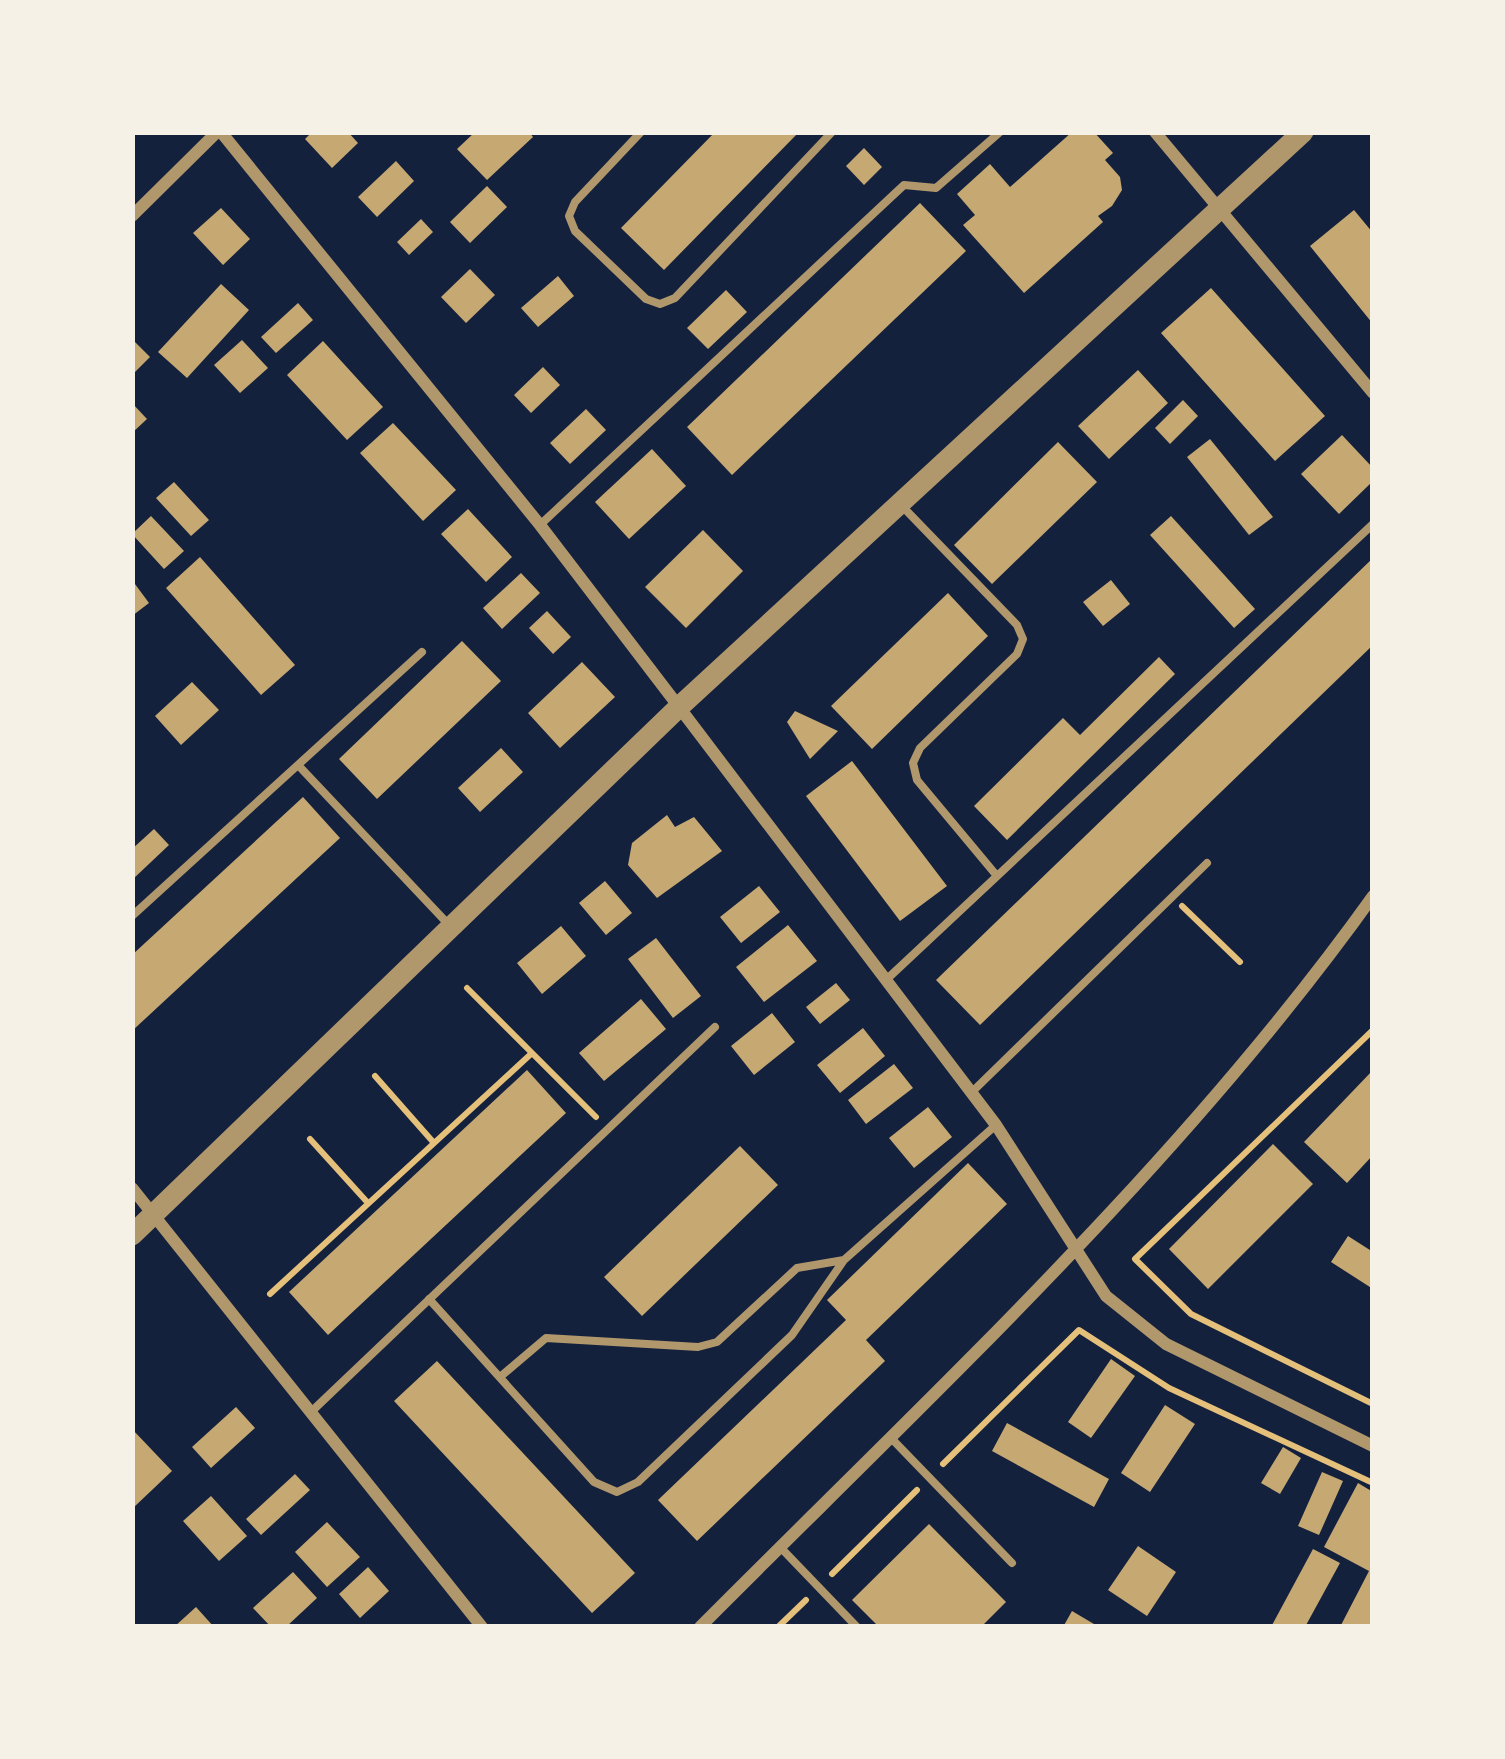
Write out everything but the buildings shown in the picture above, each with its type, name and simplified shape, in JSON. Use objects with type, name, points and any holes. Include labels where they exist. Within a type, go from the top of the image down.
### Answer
[{"type":"street","points":[[132,216],[219,132],[540,525],[679,707],[996,1125],[1106,1296],[1166,1344],[1373,1446]]},
{"type":"street","points":[[1155,132],[1373,393]]},
{"type":"street","points":[[132,1235],[679,707],[1303,132]]},
{"type":"street","points":[[700,1627],[1076,1247],[1277,1023],[1373,896]]},
{"type":"street","points":[[132,1188],[482,1627]]},
{"type":"lane","points":[[641,132],[575,202],[569,217],[575,231],[646,298],[660,304],[674,298],[832,132]]},
{"type":"lane","points":[[540,525],[904,185],[936,188],[1000,132]]},
{"type":"lane","points":[[900,504],[1017,625],[1023,640],[1017,654],[920,748],[914,763],[917,780],[997,876]]},
{"type":"lane","points":[[886,980],[1373,524]]},
{"type":"lane","points":[[132,916],[422,652]]},
{"type":"lane","points":[[298,765],[451,927]]},
{"type":"lane","points":[[971,1093],[1207,863]]},
{"type":"lane","points":[[311,1412],[715,1027]]},
{"type":"lane","points":[[429,1299],[594,1481],[617,1492],[638,1482],[792,1335],[844,1260],[996,1125]]},
{"type":"lane","points":[[500,1377],[546,1338],[707,1347],[796,1268],[844,1260]]},
{"type":"lane","points":[[890,1437],[1012,1563]]},
{"type":"lane","points":[[780,1547],[856,1627]]},
{"type":"path","points":[[1172,897],[1240,962]]},
{"type":"path","points":[[467,988],[608,1128]]},
{"type":"path","points":[[1373,1030],[1135,1258],[1191,1314],[1373,1404]]},
{"type":"path","points":[[270,1294],[532,1053]]},
{"type":"path","points":[[375,1076],[434,1142]]},
{"type":"path","points":[[310,1139],[368,1203]]},
{"type":"path","points":[[778,1627],[1079,1330],[1169,1388],[1373,1483]]}]
